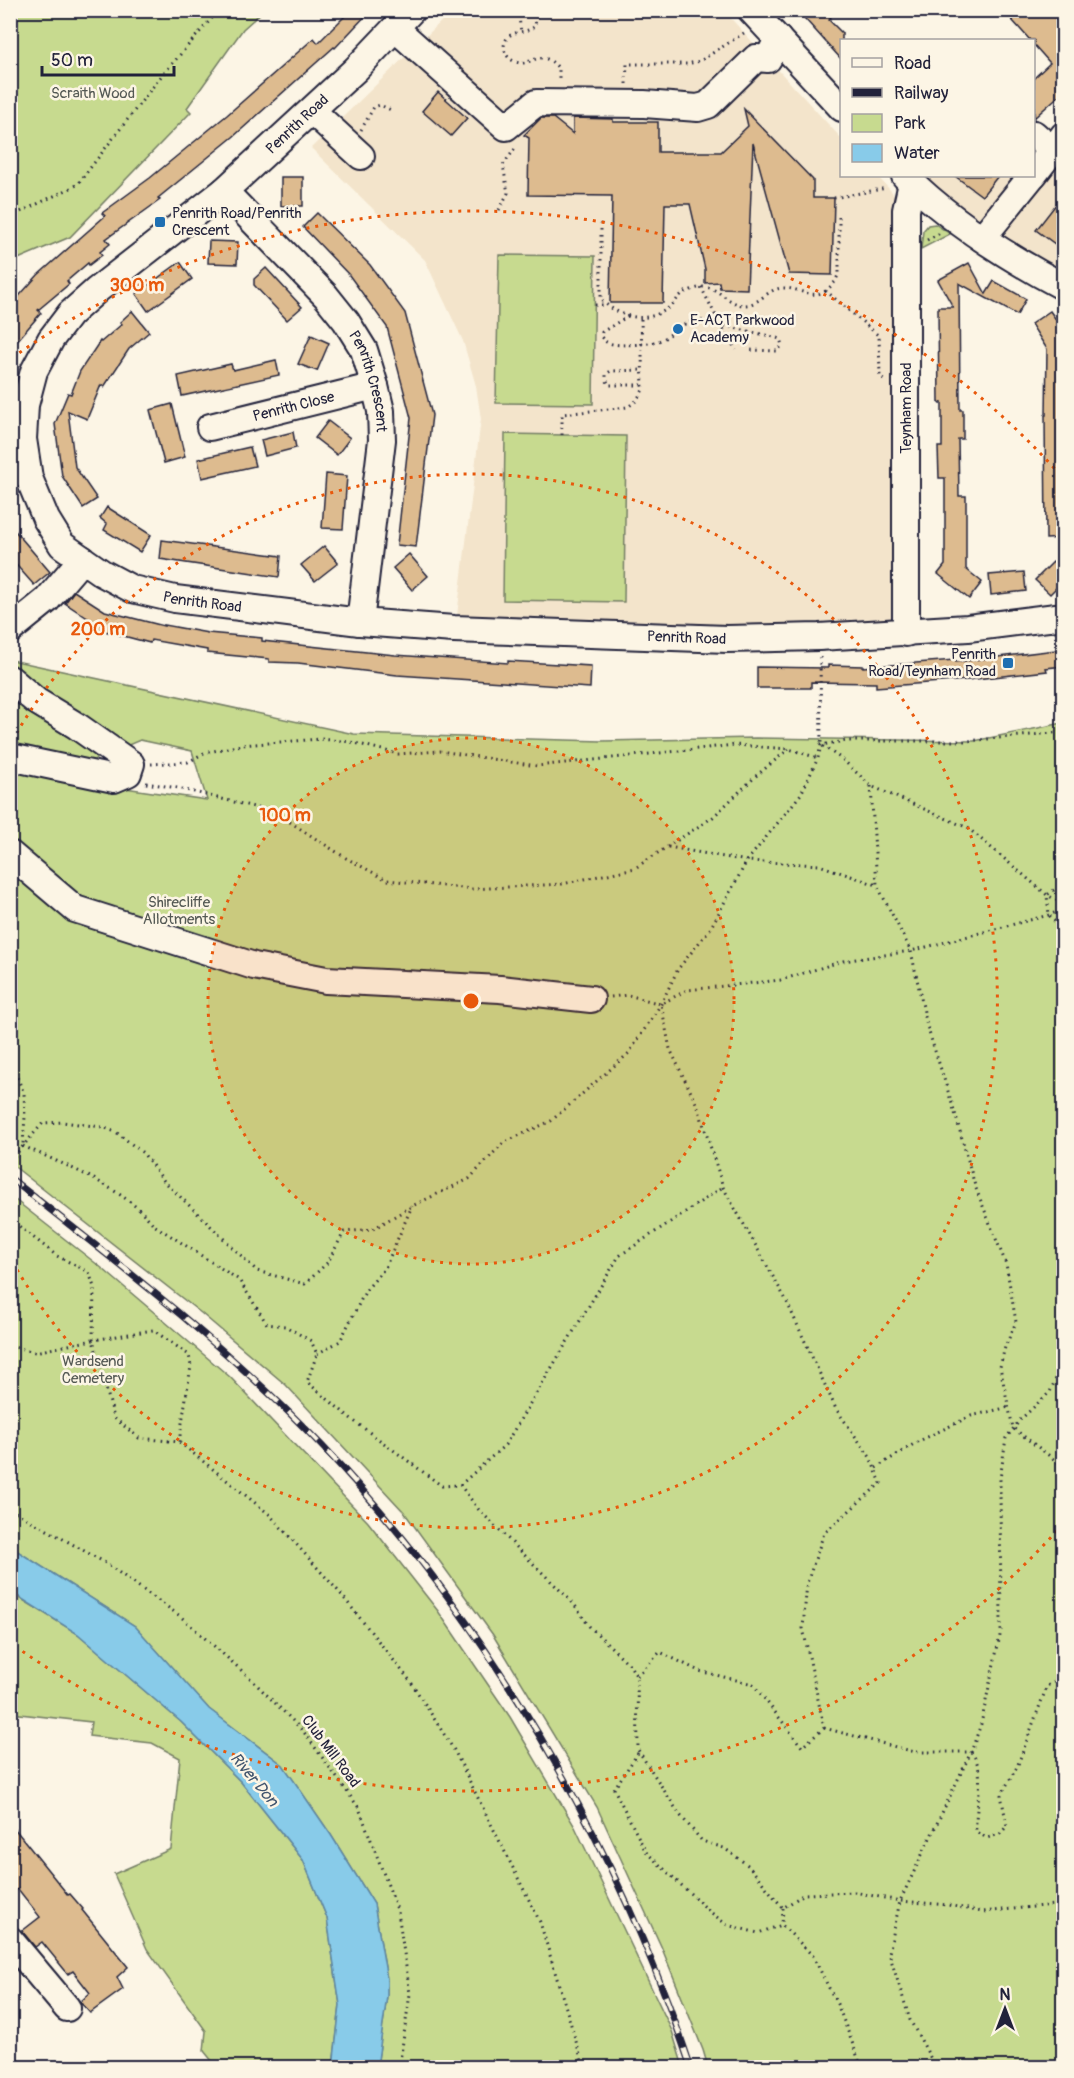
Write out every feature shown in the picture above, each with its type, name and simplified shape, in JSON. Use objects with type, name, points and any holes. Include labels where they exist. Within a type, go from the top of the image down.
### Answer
[{"type":"street","points":[[752,12],[840,106]]},
{"type":"street","points":[[404,19],[515,137],[536,104],[626,104],[698,108],[708,105],[756,58],[768,59],[778,39]]},
{"type":"street","name":"Penrith Road","points":[[404,19],[312,111],[224,191],[70,314],[51,339],[34,370],[25,405],[23,440],[29,478],[46,519],[62,545],[102,573],[132,589],[175,599],[360,622],[567,635],[727,639],[906,633],[1064,616]]},
{"type":"street","points":[[312,111],[359,145]]},
{"type":"street","points":[[1035,171],[1050,140]]},
{"type":"street","points":[[982,238],[1031,177]]},
{"type":"street","points":[[908,179],[982,238],[1013,259],[1064,286]]},
{"type":"street","name":"Teynham Road","points":[[906,633],[906,210],[908,179]]},
{"type":"street","name":"Penrith Crescent","points":[[224,191],[326,296],[346,321],[364,350],[381,411],[382,440],[360,622]]},
{"type":"street","name":"Penrith Close","points":[[210,427],[375,386]]},
{"type":"street","points":[[10,630],[47,600],[82,559]]},
{"type":"street","points":[[10,679],[36,701],[87,733],[138,774]]},
{"type":"street","points":[[10,757],[114,779],[128,773],[138,774]]},
{"type":"street","points":[[10,854],[75,909],[254,966],[326,980],[500,989],[591,999]]},
{"type":"street","points":[[10,1940],[67,2008]]},
{"type":"path","points":[[10,218],[77,185],[158,80],[219,10]]},
{"type":"path","points":[[518,10],[521,32]]},
{"type":"path","points":[[537,10],[535,26],[531,30],[513,33],[504,42],[504,49],[506,56],[517,62],[524,63],[539,58],[556,65],[559,69],[559,104]]},
{"type":"path","points":[[626,104],[627,64],[687,64],[700,61],[744,33],[752,12]]},
{"type":"path","points":[[359,145],[374,107],[380,105],[393,111]]},
{"type":"path","points":[[499,210],[508,193],[502,165],[515,137]]},
{"type":"path","points":[[834,198],[908,179]]},
{"type":"path","points":[[601,223],[601,300],[628,316],[641,319],[654,316],[674,304],[682,294],[701,287],[712,288],[732,302],[743,305],[753,304],[770,291],[780,288],[811,296],[819,295],[835,282],[838,273],[839,217]]},
{"type":"path","points":[[906,254],[961,222]]},
{"type":"path","points":[[701,287],[736,350]]},
{"type":"path","points":[[826,291],[879,336],[880,377],[898,385],[906,377]]},
{"type":"path","points":[[594,305],[607,305]]},
{"type":"path","points":[[628,316],[602,332],[601,337],[610,344],[642,344],[663,339],[690,321],[699,320],[774,337],[780,339],[782,345],[778,351],[749,350]]},
{"type":"path","points":[[562,435],[562,414],[628,407],[636,401],[643,390],[641,319]]},
{"type":"path","points":[[642,370],[611,371],[606,374],[609,385],[642,385]]},
{"type":"path","points":[[10,1161],[44,1123],[63,1122],[102,1127],[116,1132],[143,1154],[164,1181],[257,1271],[304,1284],[328,1262],[344,1232],[373,1228],[412,1206],[469,1179],[503,1143],[551,1121],[629,1053],[661,1004],[678,969],[710,928],[747,861],[801,794],[818,758],[821,745],[819,637]]},
{"type":"path","points":[[821,745],[846,741],[967,741],[1064,732]]},
{"type":"path","points":[[138,774],[188,762],[204,753],[241,745],[321,739],[351,742],[398,754],[440,751],[537,766],[735,745],[789,749],[818,758]]},
{"type":"path","points":[[821,745],[843,760],[871,786],[968,828],[1047,895],[1064,904]]},
{"type":"path","points":[[138,774],[177,788],[274,812],[346,858],[387,880],[472,889],[562,884],[635,868],[713,817],[789,749]]},
{"type":"path","points":[[871,786],[877,885],[911,951],[927,1026],[955,1113],[975,1186],[1006,1264],[1016,1322],[1005,1347],[1000,1367],[1013,1428],[1064,1467]]},
{"type":"path","points":[[668,846],[747,861],[819,865],[877,885]]},
{"type":"path","points":[[1047,895],[1064,883]]},
{"type":"path","points":[[1047,895],[1049,915],[1064,932]]},
{"type":"path","points":[[591,999],[628,994],[661,1004],[687,990],[781,980],[843,960],[911,951],[1049,915],[1064,909]]},
{"type":"path","points":[[661,1004],[670,1049],[698,1107],[723,1187],[785,1298],[836,1408],[876,1468],[882,1483],[824,1533],[807,1583],[803,1628],[824,1728]]},
{"type":"path","points":[[10,1061],[24,1093],[23,1146]]},
{"type":"path","points":[[23,1146],[89,1176],[144,1213],[154,1225],[239,1280],[267,1324],[285,1326],[311,1341],[317,1354]]},
{"type":"path","points":[[412,1206],[385,1268],[366,1290],[340,1341],[317,1354],[307,1382],[354,1421],[442,1486],[460,1485],[505,1445],[619,1256],[723,1187]]},
{"type":"path","points":[[10,1220],[57,1256],[88,1272],[94,1287],[93,1340],[114,1418],[139,1438],[179,1442],[269,1514],[340,1593],[411,1682],[454,1750],[540,1922],[584,2067]]},
{"type":"path","points":[[10,1346],[35,1352],[153,1330],[189,1355],[191,1366],[179,1442]]},
{"type":"path","points":[[936,2067],[909,2020],[889,1953],[900,1901],[971,1752],[981,1724],[1002,1630],[1000,1479],[1006,1438],[1013,1428],[1050,1392],[1064,1360]]},
{"type":"path","points":[[876,1468],[917,1442],[971,1416],[1008,1407]]},
{"type":"path","points":[[460,1485],[479,1510],[574,1604],[589,1626],[629,1664],[637,1677],[639,1752],[680,1815],[702,1841],[724,1848],[749,1866],[783,1908],[783,1925],[813,1956],[862,2067]]},
{"type":"path","name":"Club Mill Road","points":[[10,1509],[104,1562],[180,1616],[249,1677],[303,1731],[358,1808],[398,1912],[410,1994],[399,2067]]},
{"type":"path","points":[[637,1677],[660,1652],[699,1671],[753,1684],[802,1747],[824,1728]]},
{"type":"path","points":[[971,1752],[976,1758],[981,1776],[976,1802],[976,1832],[987,1838],[1000,1834],[1007,1826],[1001,1795],[1017,1767],[1047,1686],[1058,1680],[1064,1682]]},
{"type":"path","points":[[824,1728],[915,1752],[971,1752]]},
{"type":"path","points":[[639,1752],[615,1789],[646,1852],[727,1925],[758,1932],[783,1925]]},
{"type":"path","points":[[783,1908],[804,1894],[854,1892],[982,1912],[1064,1904]]},
{"type":"shaded area","name":"E-ACT Parkwood Academy","points":[[452,11],[724,11],[840,137],[840,177],[878,177],[892,192],[897,202],[897,625],[456,624],[481,419],[476,386],[463,341],[425,260],[311,148]]},
{"type":"shaded area","points":[[1035,143],[1063,169],[1063,287],[907,177],[1035,177]]},
{"type":"green space","name":"Scraith Wood","points":[[21,11],[263,11],[243,29],[187,108],[191,112],[70,237],[11,262],[10,19]]},
{"type":"green space","points":[[935,224],[950,234],[921,249],[923,231],[928,225]]},
{"type":"green space","points":[[499,255],[595,256],[593,404],[496,403]]},
{"type":"green space","points":[[505,434],[626,436],[624,602],[503,600]]},
{"type":"green space","name":"Shirecliffe Allotments","points":[[11,660],[354,734],[602,741],[756,738],[974,741],[1063,723],[1063,2067],[708,2067],[661,1946],[597,1807],[493,1635],[404,1512],[286,1385],[201,1313],[11,1164]],"holes":[[[140,740],[192,751],[207,800],[77,781],[95,759]]]},
{"type":"green space","name":"Wardsend Cemetery","points":[[10,1196],[103,1269],[230,1377],[368,1522],[438,1611],[510,1717],[575,1827],[672,2031],[683,2067],[377,2067],[387,1996],[387,1979],[374,1904],[331,1835],[283,1765],[209,1709],[135,1626],[11,1547]]},
{"type":"green space","points":[[10,1592],[78,1634],[181,1722],[241,1782],[303,1860],[327,1918],[340,2005],[333,2067],[217,2067],[204,2051],[206,2031],[147,1949],[114,1874],[171,1849],[180,1758],[152,1743],[89,1736],[91,1722],[11,1713]]},
{"type":"water","name":"River Don","points":[[11,1547],[135,1626],[209,1709],[283,1765],[331,1835],[374,1904],[387,1979],[387,1996],[377,2067],[333,2067],[340,2005],[327,1918],[303,1860],[241,1782],[181,1722],[78,1634],[11,1592]]},
{"type":"building","points":[[351,10],[371,10],[335,48],[233,137],[158,198],[160,200],[106,239],[110,244],[100,252],[102,255],[89,265],[88,263],[67,281],[69,284],[38,310],[41,313],[10,349],[10,306],[38,275],[105,216],[102,213],[150,178],[227,115],[314,38],[318,43]]},
{"type":"building","points":[[797,10],[824,10],[831,18],[829,20],[842,33],[840,58]]},
{"type":"building","points":[[1003,10],[1048,10],[1064,28],[1064,91],[1035,117],[1035,77],[1050,63],[1035,46],[1035,39],[1029,39]]},
{"type":"building","points":[[438,92],[467,118],[451,136],[422,111]]},
{"type":"building","points":[[744,109],[813,180],[813,198],[834,198],[832,275],[789,274],[753,143],[747,289],[720,288],[719,282],[705,283],[705,269],[690,204],[665,204],[663,303],[610,303],[612,196],[528,195],[529,138],[524,135],[541,118],[553,118],[573,134],[573,118],[613,119],[613,122],[658,122],[658,152],[721,152],[748,126]]},
{"type":"building","points":[[281,177],[303,177],[303,206],[281,206]]},
{"type":"building","points":[[956,177],[997,177],[982,196]]},
{"type":"building","points":[[1064,194],[1064,234],[1055,244],[1036,230]]},
{"type":"building","points":[[317,213],[370,265],[405,313],[432,415],[416,547],[397,545],[411,418],[387,327],[349,275],[303,227]]},
{"type":"building","points":[[209,241],[238,242],[237,264],[208,263]]},
{"type":"building","points":[[180,262],[192,279],[148,311],[136,294]]},
{"type":"building","points":[[969,263],[986,294],[994,281],[1026,299],[1017,315],[959,283],[960,410],[963,410],[963,439],[958,439],[959,496],[966,496],[966,569],[982,582],[969,599],[938,574],[945,565],[945,478],[939,478],[938,447],[942,447],[942,402],[939,403],[938,307],[953,307],[938,280]]},
{"type":"building","points":[[266,268],[302,307],[287,320],[254,285],[254,279]]},
{"type":"building","points":[[132,311],[149,332],[129,349],[104,387],[101,385],[87,419],[68,411],[75,467],[97,499],[83,508],[62,476],[55,424],[68,393],[71,394],[80,371],[100,341],[122,324],[120,322]]},
{"type":"building","points":[[1050,311],[1064,331],[1064,538],[1046,539],[1047,349],[1031,324]]},
{"type":"building","points":[[311,335],[329,343],[317,371],[298,364]]},
{"type":"building","points":[[276,360],[279,375],[182,396],[178,376],[231,364],[233,370]]},
{"type":"building","points":[[172,404],[185,457],[164,463],[150,410]]},
{"type":"building","points":[[328,421],[350,438],[337,455],[315,438]]},
{"type":"building","points":[[293,432],[296,448],[265,456],[261,440]]},
{"type":"building","points":[[250,447],[255,466],[202,478],[198,459]]},
{"type":"building","points":[[326,474],[347,476],[343,529],[322,528]]},
{"type":"building","points":[[107,507],[151,535],[140,552],[104,530],[107,524],[100,518]]},
{"type":"building","points":[[10,525],[50,572],[34,585],[10,558]]},
{"type":"building","points":[[162,540],[281,556],[279,577],[160,559]]},
{"type":"building","points":[[324,546],[338,563],[315,581],[301,565]]},
{"type":"building","points":[[1064,551],[1064,580],[1050,594],[1035,580]]},
{"type":"building","points":[[409,554],[428,576],[412,590],[393,568]]},
{"type":"building","points":[[1024,572],[1026,591],[991,595],[989,575]]},
{"type":"building","points":[[74,591],[105,611],[164,626],[262,638],[262,641],[395,655],[591,666],[590,688],[397,675],[298,663],[269,662],[269,659],[207,653],[207,650],[151,640],[150,643],[97,629],[98,625],[65,603]]},
{"type":"building","points":[[1064,649],[1064,666],[1046,668],[1047,671],[876,687],[876,683],[811,682],[811,688],[757,688],[757,667],[828,668],[828,665],[863,667],[955,660],[956,662]]},
{"type":"building","points":[[10,1823],[68,1895],[70,1894],[83,1909],[128,1967],[117,1977],[123,1989],[90,2013],[80,2002],[90,1993],[73,1971],[68,1974],[42,1942],[35,1947],[22,1931],[40,1917],[18,1889],[10,1895]]},
{"type":"railway","points":[[10,1178],[211,1340],[287,1410],[383,1514],[439,1585],[492,1660],[540,1737],[585,1817],[625,1900],[660,1983],[691,2068]]},
{"type":"place","name":"Penrith Road/Penrith Crescent","points":[[160,222]]},
{"type":"place","name":"E-ACT Parkwood Academy","points":[[678,329]]},
{"type":"place","name":"Penrith Road/Teynham Road","points":[[1008,663]]}]
